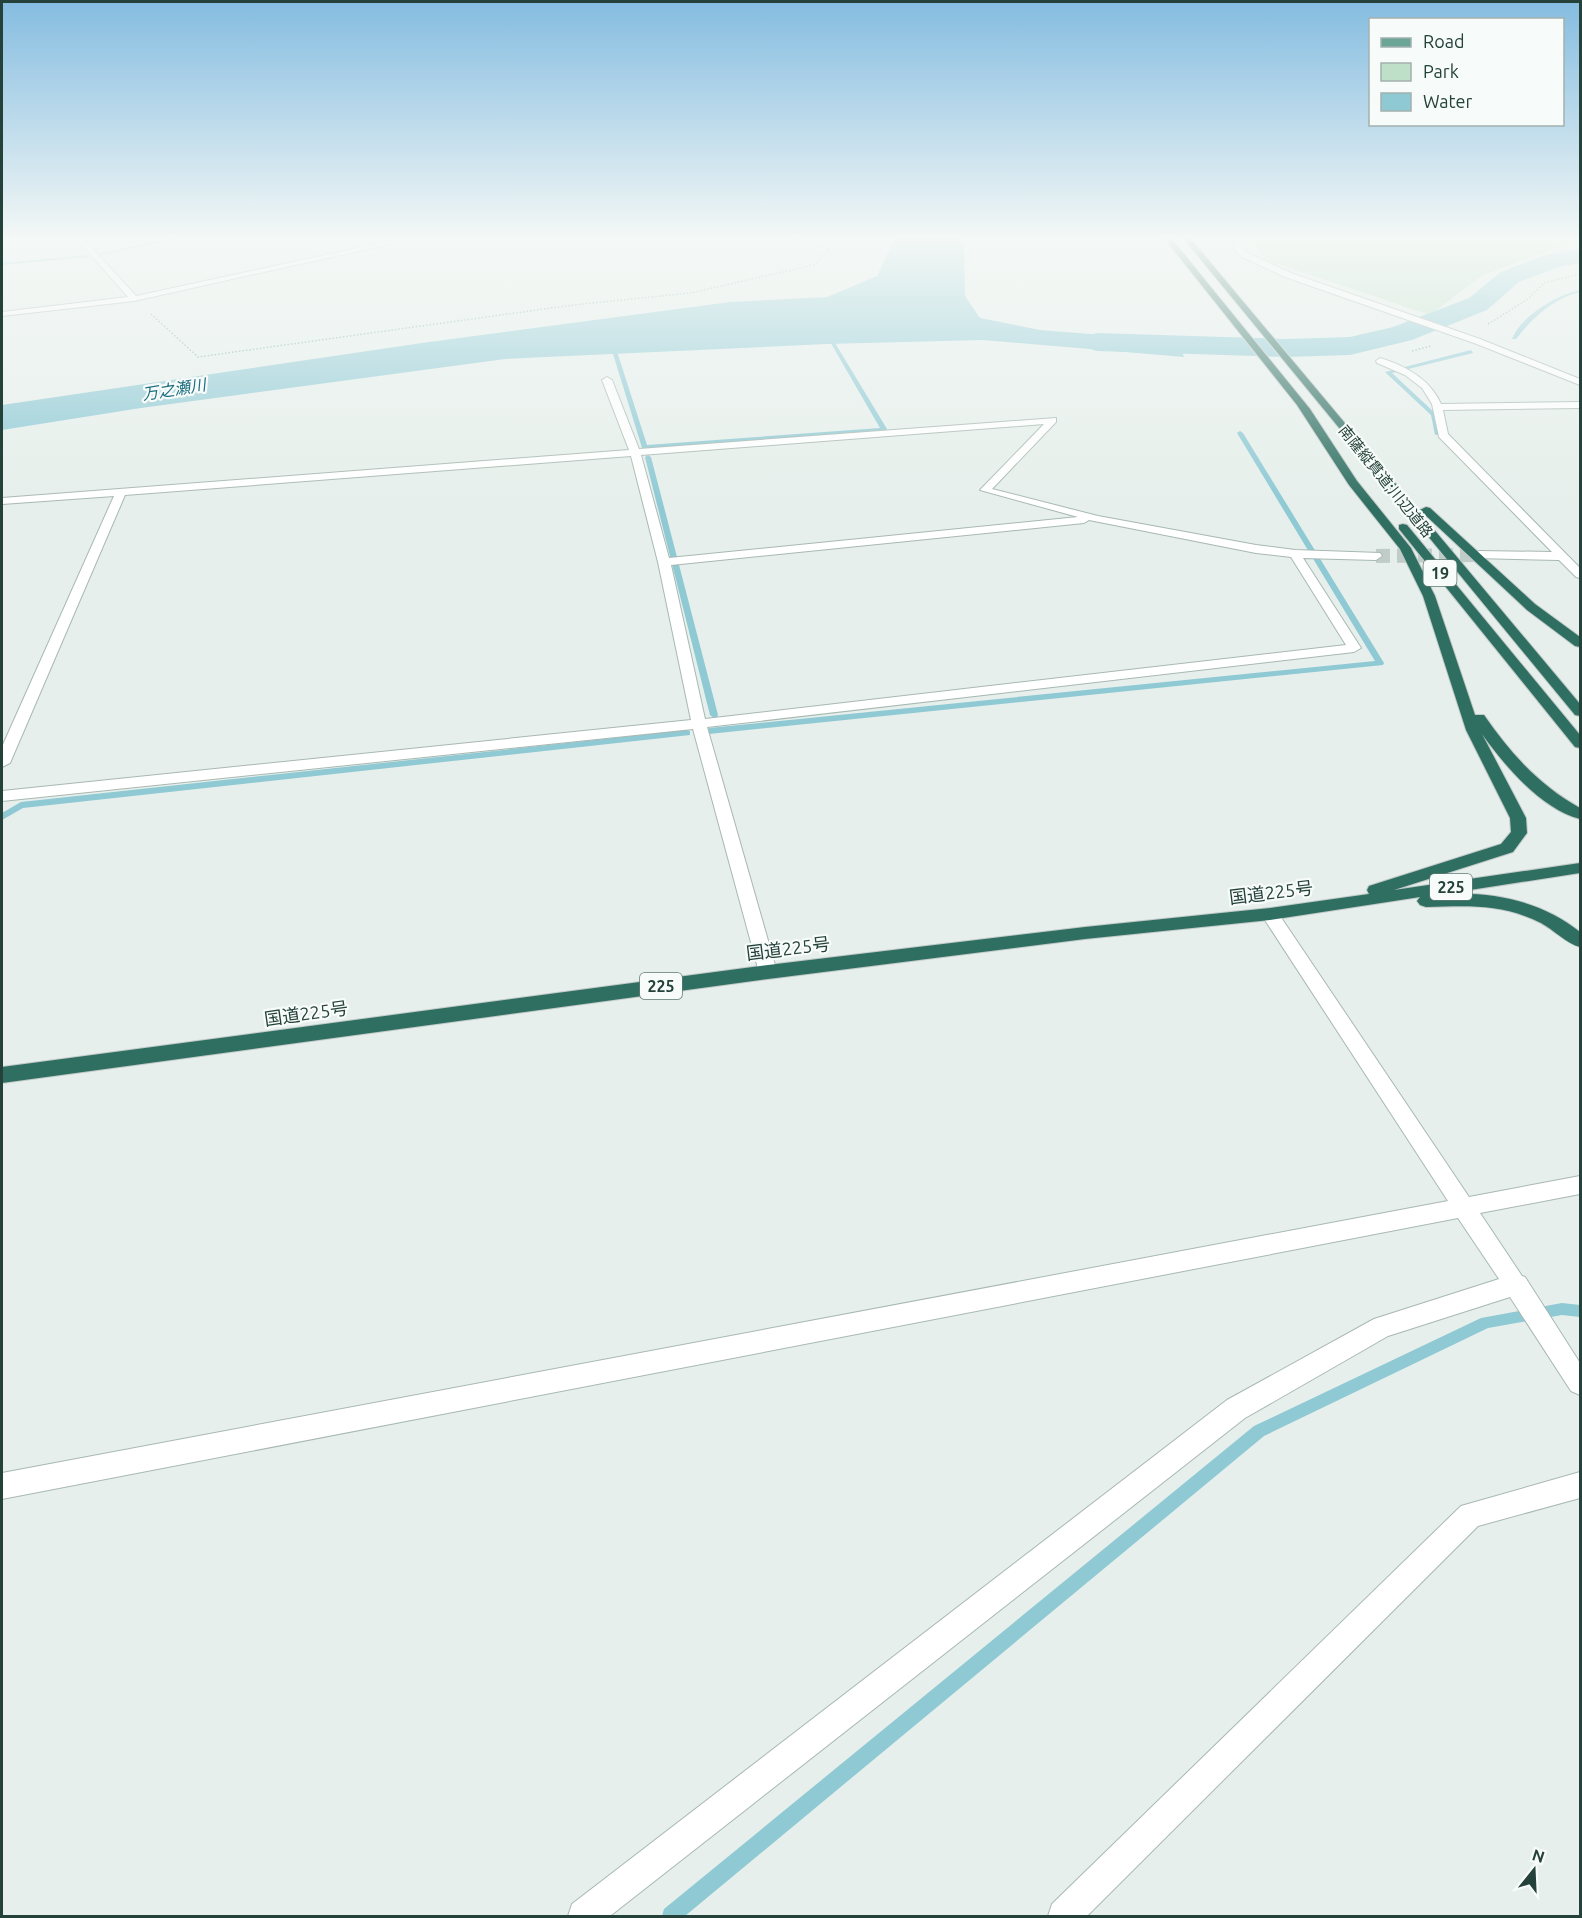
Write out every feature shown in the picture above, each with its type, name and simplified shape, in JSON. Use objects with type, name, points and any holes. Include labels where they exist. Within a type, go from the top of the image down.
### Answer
[{"type":"highway","name":"南薩縦貫道;川辺道路","points":[[1239,328],[1581,744]]},
{"type":"highway","name":"南薩縦貫道;川辺道路","points":[[1261,328],[1581,712]]},
{"type":"highway","name":"19","points":[[1300,402],[1353,483],[1405,548],[1429,596],[1473,730],[1506,789],[1518,818],[1520,833],[1507,848],[1322,907]]},
{"type":"highway","name":"19","points":[[1327,407],[1466,549],[1531,607],[1581,643]]},
{"type":"highway","name":"19","points":[[1462,691],[1495,743],[1521,774],[1546,795],[1581,814]]},
{"type":"highway","name":"国道225号","points":[[2,1075],[768,972],[1085,933],[1270,914],[1581,868]]},
{"type":"highway","points":[[1322,907],[1476,899],[1526,910],[1564,926],[1581,940]]},
{"type":"street","points":[[1438,328],[1581,382]]},
{"type":"street","points":[[1380,361],[1420,379],[1439,407],[1443,435],[1581,574]]},
{"type":"street","points":[[607,380],[636,454],[671,561],[699,724],[768,972]]},
{"type":"street","points":[[1439,407],[1581,405]]},
{"type":"street","points":[[2,501],[636,454],[1053,420],[985,490],[1098,519],[1256,549],[1295,554],[1376,556]]},
{"type":"street","points":[[2,763],[121,492]]},
{"type":"street","points":[[671,561],[1098,519]]},
{"type":"street","points":[[2,796],[699,724],[1354,648],[1295,554]]},
{"type":"street","points":[[1479,555],[1563,556]]},
{"type":"street","points":[[1270,914],[1581,1383]]},
{"type":"street","points":[[2,1486],[1581,1185]]},
{"type":"street","points":[[584,1917],[1236,1409],[1382,1328],[1517,1284]]},
{"type":"street","points":[[1064,1917],[1470,1515],[1581,1485]]},
{"type":"path","points":[[165,328],[198,357],[413,328]]},
{"type":"water","name":"万之瀬川","points":[[538,328],[1028,328],[1178,341],[1184,357],[982,340],[826,344],[505,359],[141,408],[2,430],[2,405]]},
{"type":"waterway","points":[[1097,342],[1286,348],[1350,346],[1402,334],[1418,328]]},
{"type":"waterway","points":[[1514,338],[1523,328]]},
{"type":"waterway","points":[[645,447],[884,429],[827,333]]},
{"type":"waterway","points":[[611,342],[645,447]]},
{"type":"waterway","points":[[1437,434],[1434,415],[1388,372],[1471,352]]},
{"type":"waterway","points":[[709,731],[1380,663],[1240,433]]},
{"type":"waterway","points":[[645,447],[646,451]]},
{"type":"waterway","points":[[648,457],[714,715]]},
{"type":"waterway","points":[[2,817],[21,805],[687,733]]},
{"type":"waterway","points":[[671,1916],[1259,1431],[1486,1322],[1562,1309],[1580,1311]]},
{"type":"tunnel","points":[[1376,556],[1479,555]]}]
